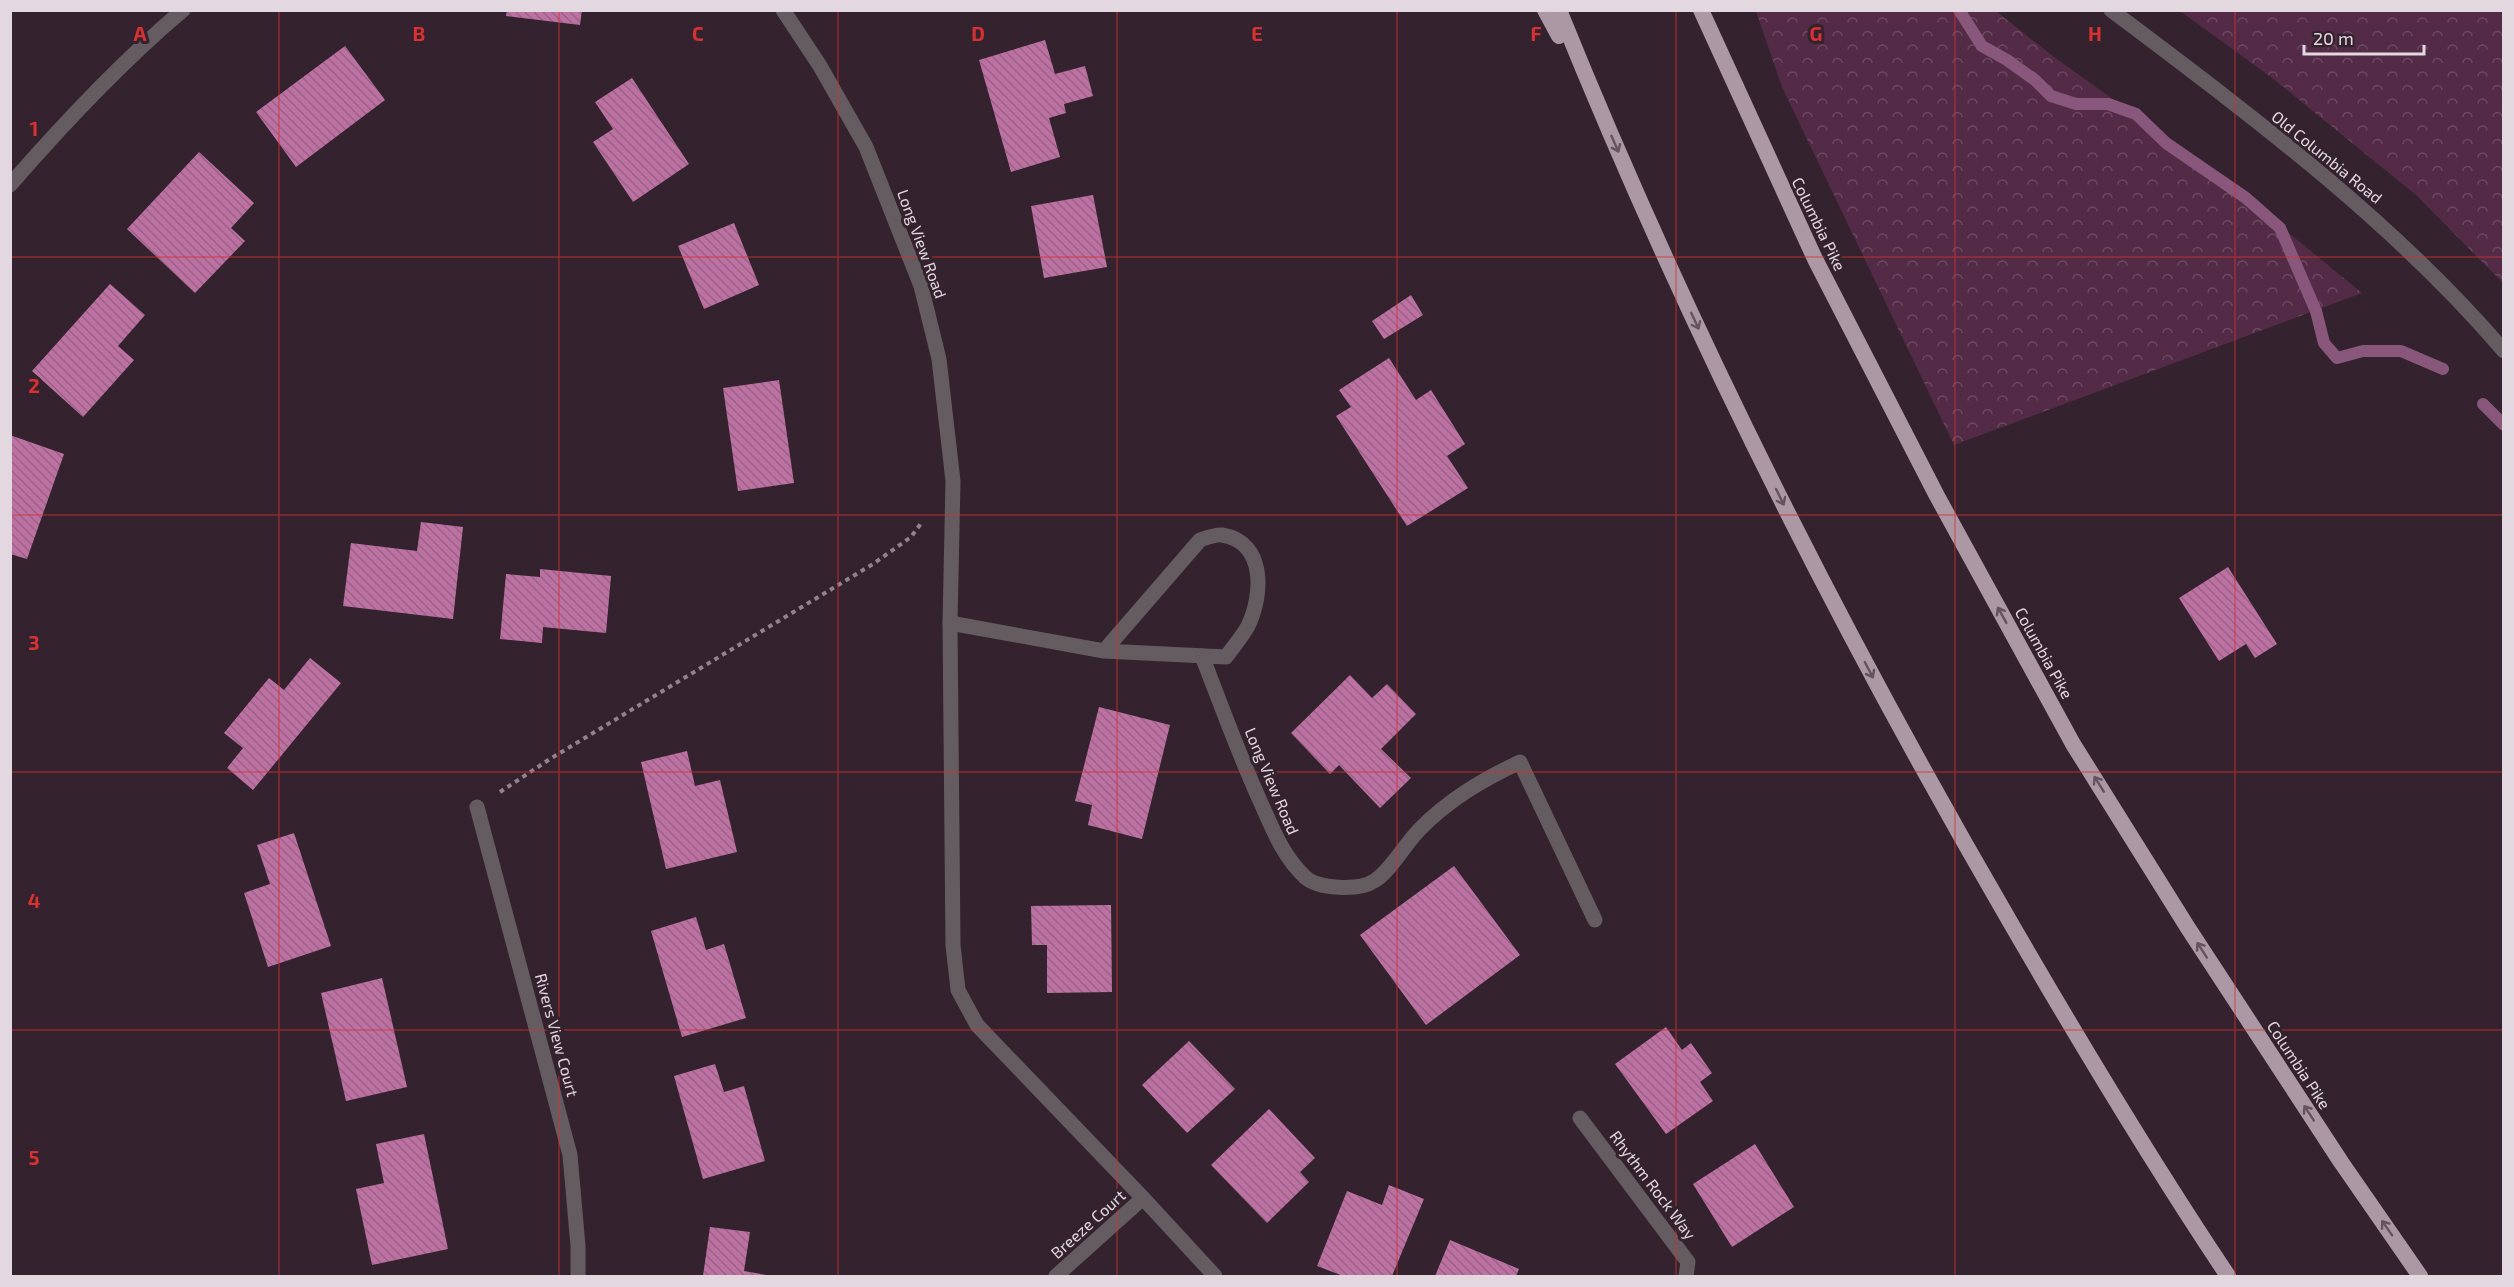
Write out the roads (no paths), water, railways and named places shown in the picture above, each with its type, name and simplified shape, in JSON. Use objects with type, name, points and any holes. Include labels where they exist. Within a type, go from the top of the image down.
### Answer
[{"type":"highway","points":[[1545,10],[1591,90]]},
{"type":"highway","points":[[1559,10],[1591,90],[1694,320],[1818,576],[1947,814],[2064,1015],[2228,1276]]},
{"type":"highway","name":"Columbia Pike","points":[[1700,10],[1836,300],[1937,495],[2073,744],[2195,938],[2341,1162],[2420,1276]]},
{"type":"street","points":[[10,185],[53,136],[122,65],[183,10]]},
{"type":"street","name":"Long View Road","points":[[783,10],[866,147],[921,286],[939,359],[953,481],[950,623],[953,945],[958,990],[977,1025],[1215,1276]]},
{"type":"street","name":"Old Columbia Road","points":[[2111,10],[2203,80],[2383,226],[2481,324],[2504,351]]},
{"type":"street","points":[[950,623],[1104,651],[1226,657],[1248,627],[1258,594],[1258,566],[1243,544],[1221,534],[1200,540],[1104,651]]},
{"type":"street","name":"Long View Road","points":[[1202,656],[1246,771],[1282,850],[1306,878],[1321,886],[1342,888],[1374,882],[1442,807],[1479,782],[1520,762],[1595,920]]},
{"type":"street","name":"Rivers View Court","points":[[477,807],[570,1155],[578,1246],[578,1276]]},
{"type":"street","name":"Rhythm Rock Way","points":[[1580,1118],[1688,1262],[1686,1276]]},
{"type":"street","name":"Breeze Court","points":[[1056,1276],[1143,1198]]},
{"type":"waterway","points":[[1959,10],[1982,46],[2035,80],[2051,96],[2076,104],[2108,104],[2136,114],[2166,143],[2246,198],[2280,228],[2316,311],[2324,343],[2337,358],[2363,351],[2401,351],[2443,369]]},
{"type":"waterway","points":[[2483,404],[2504,425]]}]
